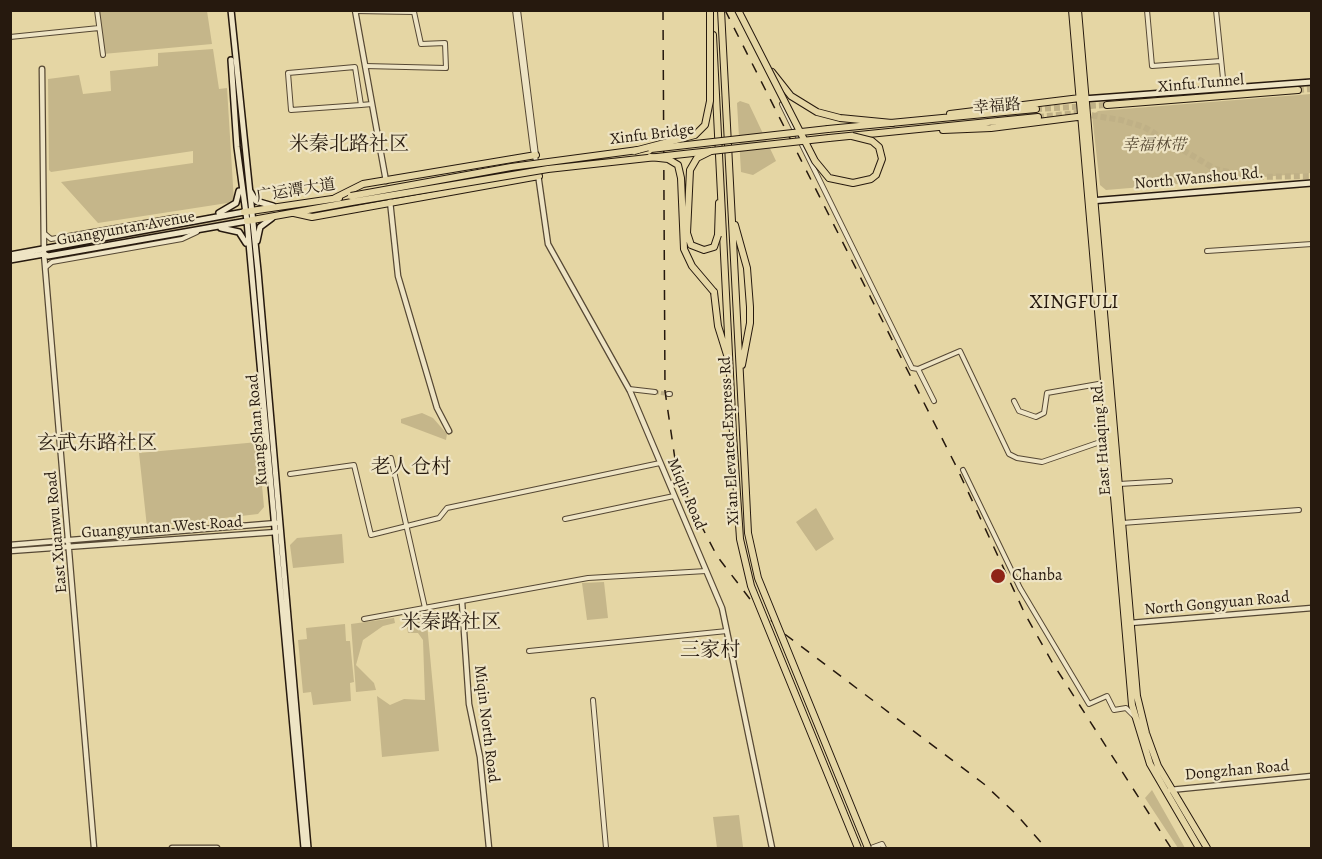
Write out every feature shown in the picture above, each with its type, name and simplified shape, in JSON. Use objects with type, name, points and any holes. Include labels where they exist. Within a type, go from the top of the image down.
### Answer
[{"type":"main road","name":"KuangShan Road","points":[[229,10],[240,177],[256,258],[277,523]]},
{"type":"main road","name":"KuangShan Road","points":[[229,10],[247,182],[247,212]]},
{"type":"main road","points":[[634,151],[695,135],[705,125],[711,101],[711,10]]},
{"type":"main road","name":"Xi'an Elevated Express Rd","points":[[711,10],[740,539],[751,586],[858,849]]},
{"type":"main road","name":"Xi'an Elevated Express Rd","points":[[721,10],[748,533],[758,578],[869,849]]},
{"type":"main road","points":[[738,10],[815,161],[829,178],[853,183],[871,179],[876,175],[882,159],[879,147],[872,141],[852,136]]},
{"type":"main road","name":"East Huaqing Rd.","points":[[1072,10],[1084,99]]},
{"type":"main road","name":"East Huaqing Rd.","points":[[1078,10],[1092,201],[1122,523],[1127,623],[1137,696],[1146,733],[1168,792],[1207,849]]},
{"type":"main road","points":[[763,62],[791,96],[817,111],[840,118],[892,123]]},
{"type":"main road","points":[[959,113],[1084,99],[1311,82]]},
{"type":"main road","name":"Xinfu Tunnel","points":[[1107,105],[1298,90]]},
{"type":"main road","name":"幸福路","points":[[959,113],[1036,109]]},
{"type":"main road","name":"Xinfu Bridge","points":[[352,199],[529,164],[935,119],[959,113]]},
{"type":"main road","points":[[900,131],[975,127],[1085,116]]},
{"type":"main road","name":"幸福路","points":[[959,124],[1038,117]]},
{"type":"main road","name":"Xinfu Bridge","points":[[352,199],[530,172],[650,157],[959,124]]},
{"type":"main road","points":[[711,151],[698,158],[690,170],[688,236],[693,246],[704,250],[714,247],[718,235],[720,166]]},
{"type":"main road","points":[[335,198],[363,184],[535,156]]},
{"type":"main road","points":[[650,157],[668,159],[678,165],[681,178],[684,249],[692,266],[714,292],[718,326],[730,365]]},
{"type":"main road","points":[[294,213],[312,217],[390,201],[539,176]]},
{"type":"main road","points":[[209,217],[236,203],[240,177]]},
{"type":"main road","points":[[247,182],[256,201],[277,206]]},
{"type":"main road","name":"North Wanshou Rd.","points":[[1092,201],[1311,183]]},
{"type":"main road","name":"广运潭大道","points":[[247,212],[335,198],[352,199]]},
{"type":"main road","name":"广运潭大道","points":[[249,220],[294,213],[352,199]]},
{"type":"main road","name":"East Huaqing Rd.","points":[[1092,201],[1104,383],[1135,716],[1144,750],[1198,849]]},
{"type":"main road","name":"Guangyuntan Avenue","points":[[10,260],[107,236],[247,212]]},
{"type":"main road","points":[[256,258],[260,227],[266,221],[284,214]]},
{"type":"main road","points":[[732,217],[747,268],[750,307],[750,323],[740,381]]},
{"type":"main road","name":"KuangShan Road","points":[[249,220],[249,255],[308,849]]},
{"type":"main road","name":"Guangyuntan Avenue","points":[[44,251],[48,256],[249,220]]},
{"type":"main road","points":[[213,228],[239,232],[245,240],[249,255]]},
{"type":"main road","name":"Guangyuntan Avenue","points":[[10,255],[44,251]]},
{"type":"main road","name":"KuangShan Road","points":[[278,532],[304,849]]},
{"type":"street","points":[[97,10],[103,56]]},
{"type":"street","name":"Miqin Road","points":[[516,10],[548,244],[629,389],[722,608],[771,849]]},
{"type":"street","points":[[1147,10],[1152,66],[1221,61]]},
{"type":"street","points":[[1216,10],[1224,89]]},
{"type":"street","points":[[365,66],[446,68],[445,43],[421,44],[414,12],[355,11],[365,66],[372,104],[386,181]]},
{"type":"street","points":[[10,37],[99,28]]},
{"type":"street","points":[[362,105],[355,67],[288,73],[291,110],[362,105],[372,104]]},
{"type":"street","name":"East Xuanwu Road","points":[[42,69],[45,270],[70,543],[94,849]]},
{"type":"street","points":[[782,104],[912,368],[918,369],[960,351],[1009,454],[1017,458],[1042,462],[1110,439]]},
{"type":"street","points":[[390,201],[398,276],[437,408],[449,431]]},
{"type":"street","points":[[44,227],[49,239],[177,216],[192,220]]},
{"type":"street","points":[[45,270],[47,264],[52,262],[182,239],[200,230]]},
{"type":"street","points":[[89,232],[107,236]]},
{"type":"street","points":[[1207,251],[1311,244]]},
{"type":"street","points":[[918,369],[934,400]]},
{"type":"street","points":[[1014,401],[1019,411],[1036,417],[1044,413],[1047,393],[1104,383]]},
{"type":"street","points":[[629,389],[655,392]]},
{"type":"street","points":[[391,458],[425,608]]},
{"type":"street","points":[[290,474],[354,465],[371,535],[408,528],[439,518],[447,508],[660,463]]},
{"type":"street","points":[[963,470],[1020,588],[1089,704],[1107,696],[1114,710],[1126,708],[1135,716]]},
{"type":"street","points":[[1118,484],[1170,481]]},
{"type":"street","points":[[565,519],[674,496]]},
{"type":"street","points":[[1122,523],[1299,510]]},
{"type":"street","name":"Guangyuntan West Road","points":[[10,551],[277,523]]},
{"type":"street","name":"Guangyuntan West Road","points":[[10,545],[278,532]]},
{"type":"street","points":[[364,619],[588,579],[706,571]]},
{"type":"street","name":"Miqin North Road","points":[[462,602],[469,704],[480,757],[489,849]]},
{"type":"street","name":"North Gongyuan Road","points":[[1127,623],[1311,608]]},
{"type":"street","points":[[529,651],[728,631]]},
{"type":"street","points":[[593,699],[606,849]]},
{"type":"street","name":"Dongzhan Road","points":[[1168,792],[1311,776]]},
{"type":"street","points":[[869,849],[882,844],[884,849]]},
{"type":"street","points":[[172,849],[217,849]]},
{"type":"green space","points":[[96,11],[207,11],[212,44],[103,54]]},
{"type":"green space","points":[[213,49],[219,89],[227,88],[234,202],[98,223],[61,182],[193,163],[193,151],[51,172],[49,170],[48,79],[79,75],[83,94],[111,91],[110,71],[158,66],[158,53]]},
{"type":"green space","name":"幸福林带","points":[[1311,94],[1311,173],[1106,190],[1100,185],[1092,115],[1098,111]]},
{"type":"green space","points":[[740,101],[749,104],[776,161],[753,175],[741,172],[737,103]]},
{"type":"green space","points":[[235,217],[235,219],[57,251],[56,249]]},
{"type":"green space","points":[[422,413],[433,418],[447,434],[446,440],[401,423],[401,419]]},
{"type":"green space","points":[[258,442],[264,507],[258,514],[147,527],[139,453]]},
{"type":"green space","points":[[816,508],[834,539],[816,551],[796,522]]},
{"type":"green space","points":[[342,534],[344,563],[293,568],[290,545],[297,538]]},
{"type":"green space","points":[[604,582],[608,618],[587,620],[582,583]]},
{"type":"green space","points":[[426,613],[439,751],[382,757],[377,696],[390,705],[404,699],[425,700],[423,640],[418,633],[408,633],[405,616]]},
{"type":"green space","points":[[394,618],[395,623],[383,626],[363,640],[356,665],[374,683],[376,690],[356,692],[351,624]]},
{"type":"green space","points":[[345,624],[346,641],[350,641],[354,682],[350,683],[351,701],[313,705],[311,692],[303,693],[298,640],[307,639],[306,628]]},
{"type":"green space","points":[[1152,790],[1185,848],[1178,848],[1145,798]]},
{"type":"green space","points":[[739,815],[743,847],[717,848],[713,817]]},
{"type":"tunnel","points":[[1298,90],[1312,89]]},
{"type":"tunnel","points":[[1036,109],[1107,105]]},
{"type":"tunnel","points":[[1038,117],[1077,113],[1121,120],[1144,127],[1215,169],[1251,177],[1312,176]]},
{"type":"tunnel","points":[[655,392],[668,394]]},
{"type":"railway","points":[[663,10],[665,391],[676,466],[690,504],[717,556],[753,603],[786,635],[984,784],[1016,814],[1046,848]]},
{"type":"railway","points":[[725,10],[956,466],[1025,614],[1052,662],[1171,848]]},
{"type":"place","name":"Chanba","points":[[998,576]]},
{"type":"district","name":"米秦北路社区","points":[[349,145]]},
{"type":"district","name":"XINGFULI","points":[[1074,303]]},
{"type":"district","name":"玄武东路社区","points":[[97,444]]},
{"type":"district","name":"老人仓村","points":[[411,468]]},
{"type":"district","name":"米秦路社区","points":[[451,623]]},
{"type":"district","name":"三家村","points":[[710,651]]}]
